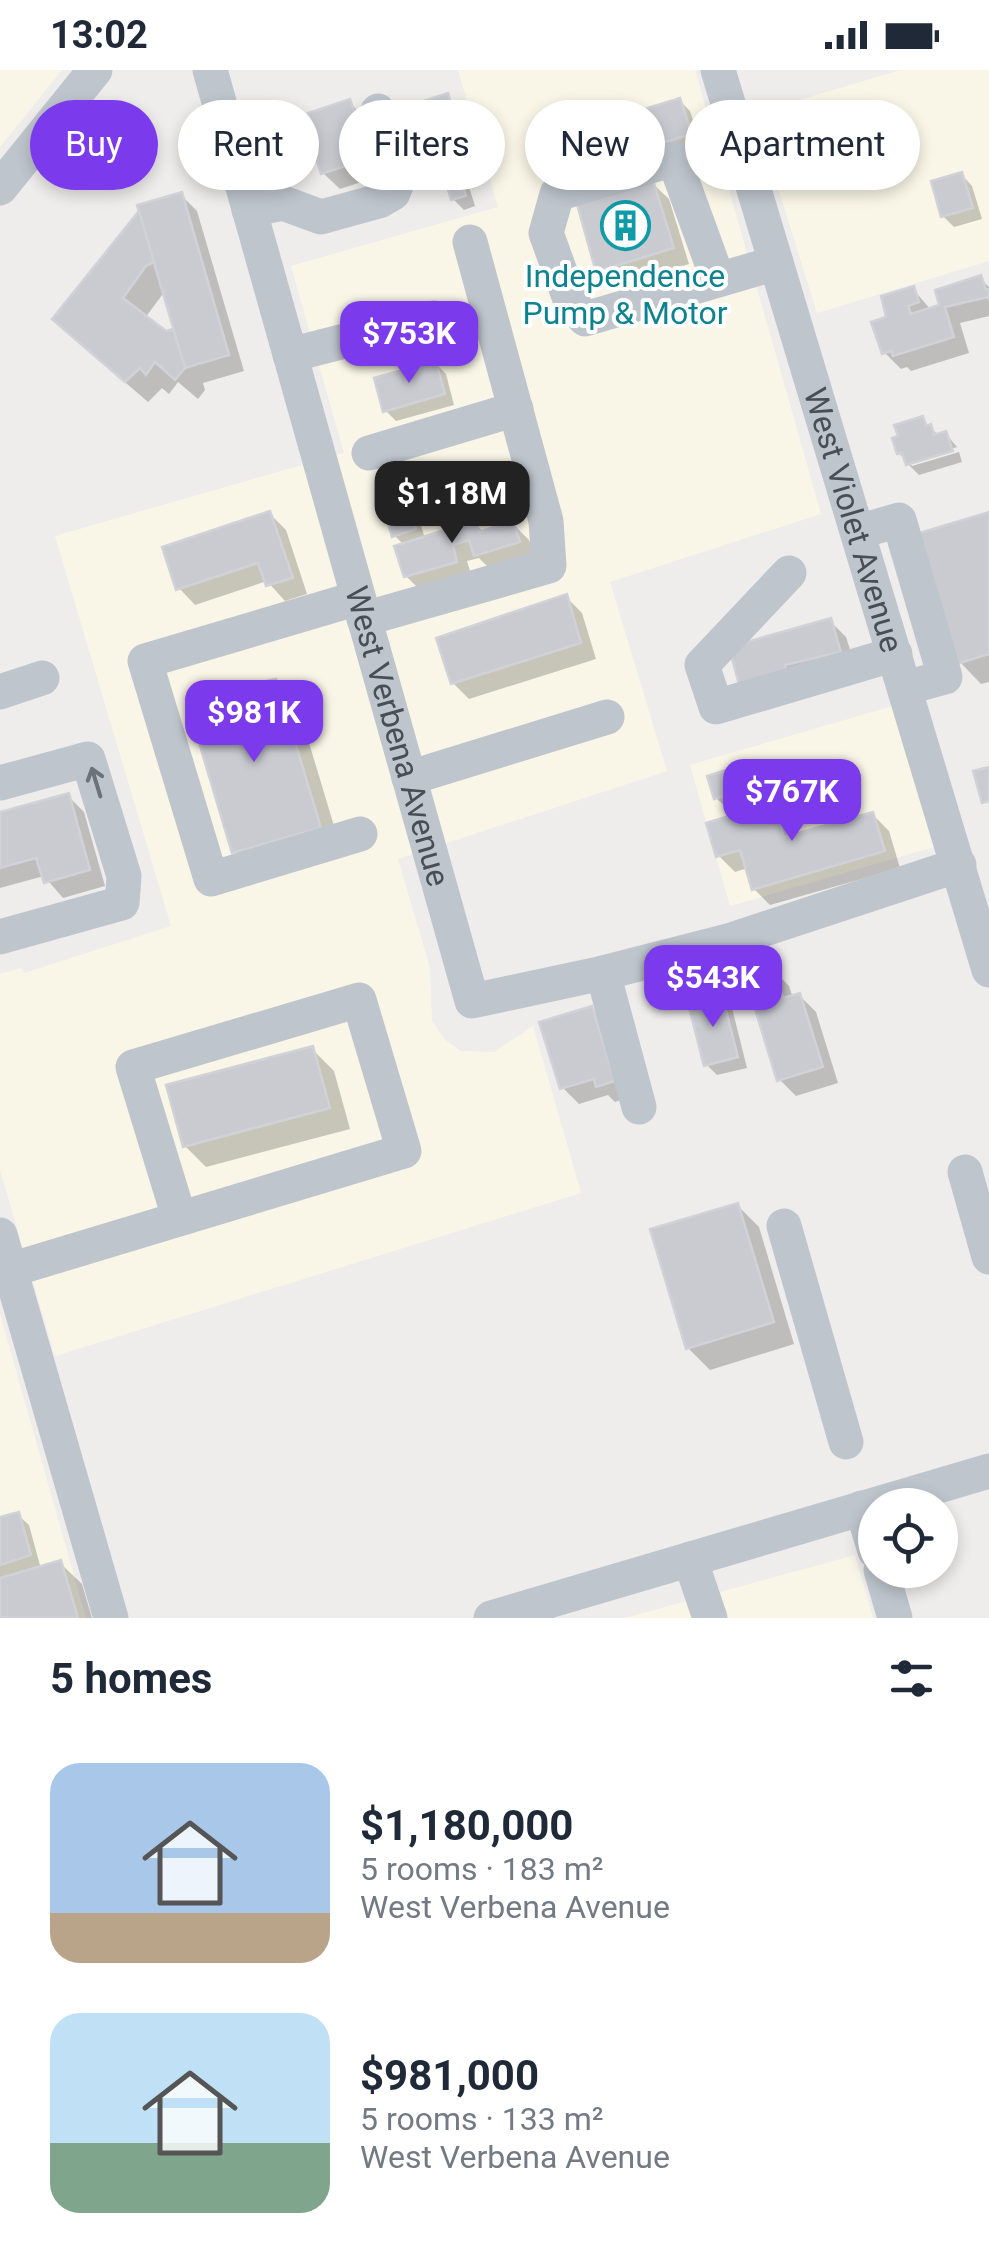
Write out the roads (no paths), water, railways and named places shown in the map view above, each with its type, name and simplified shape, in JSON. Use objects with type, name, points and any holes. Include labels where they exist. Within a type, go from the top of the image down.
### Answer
[{"type":"street","points":[[0,188],[95,70]]},
{"type":"street","name":"West Verbena Avenue","points":[[210,70],[472,1001],[603,973]]},
{"type":"street","name":"West Violet Avenue","points":[[718,70],[989,970]]},
{"type":"street","points":[[718,280],[674,159],[557,194],[546,233],[571,302],[585,319],[776,263]]},
{"type":"street","points":[[249,210],[283,202],[321,217],[379,202],[394,190]]},
{"type":"street","points":[[360,834],[211,878],[145,661],[549,566],[546,521],[470,242]]},
{"type":"street","points":[[290,355],[434,318]]},
{"type":"street","points":[[368,453],[516,410]]},
{"type":"street","points":[[788,573],[702,665],[716,707],[900,671],[945,676],[900,520],[858,532]]},
{"type":"street","points":[[0,692],[42,678]]},
{"type":"street","points":[[409,778],[607,716]]},
{"type":"street","points":[[0,783],[88,759],[124,876],[122,903],[0,937]]},
{"type":"street","points":[[638,1107],[603,973],[728,941],[959,865]]},
{"type":"street","points":[[111,1618],[13,1328],[4,1258],[180,1217],[404,1151],[358,1000],[133,1067],[180,1217]]},
{"type":"street","points":[[965,1172],[989,1257]]},
{"type":"street","points":[[784,1226],[846,1442]]},
{"type":"street","points":[[933,1488],[989,1472]]},
{"type":"street","points":[[491,1618],[858,1509]]},
{"type":"street","points":[[690,1559],[710,1618]]},
{"type":"street","points":[[885,1588],[894,1618]]},
{"type":"place","name":"Independence Pump & Motor","points":[[625,226]]}]
